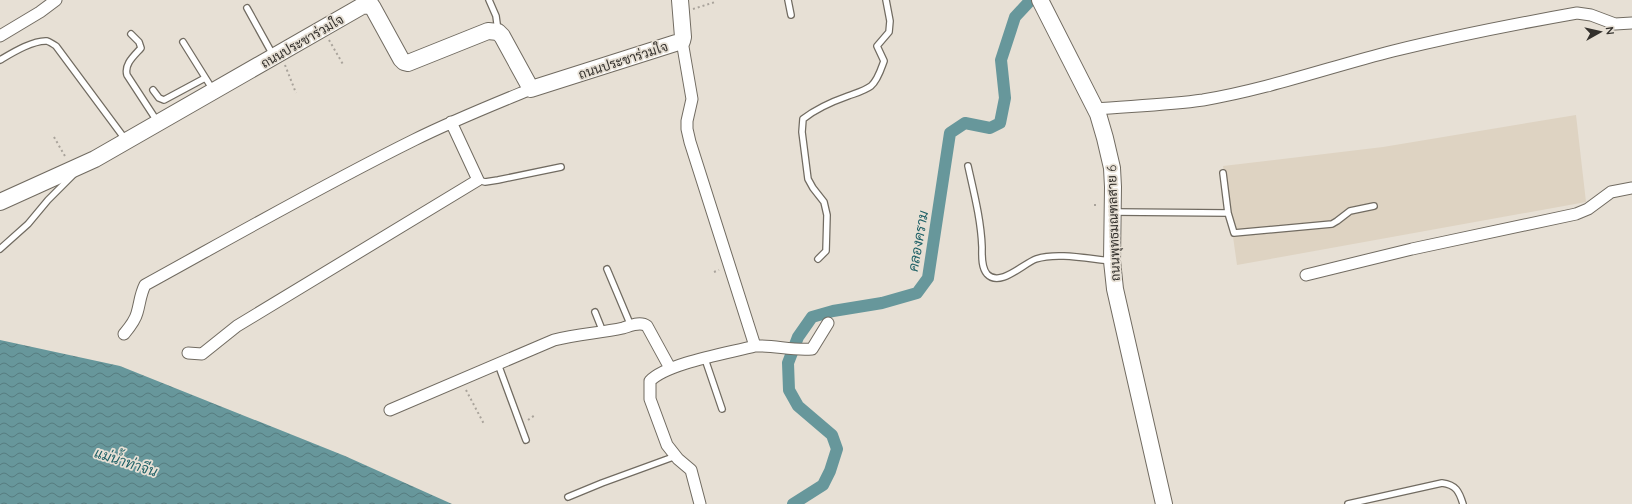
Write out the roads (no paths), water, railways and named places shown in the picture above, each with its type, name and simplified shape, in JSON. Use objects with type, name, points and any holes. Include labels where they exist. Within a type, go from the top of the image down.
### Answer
[{"type":"street","points":[[0,36],[40,12],[56,0]]},
{"type":"street","name":"ถนนพุทธมณฑลสาย 6","points":[[1040,0],[1095,109],[1106,138],[1112,168],[1112,260],[1115,289],[1164,504]]},
{"type":"street","name":"ถนนประชาร่วมใจ","points":[[0,202],[78,167],[127,141],[362,6],[371,5],[401,59],[408,63],[488,31],[498,32]]},
{"type":"street","name":"ถนนประชาร่วมใจ","points":[[531,89],[682,41],[683,37],[680,6]]},
{"type":"street","points":[[1095,109],[1202,100],[1234,94],[1442,39],[1577,13],[1591,15],[1615,24],[1632,23]]},
{"type":"street","points":[[124,334],[134,321],[138,312],[140,294],[145,286],[322,187],[451,122],[531,89],[502,36],[498,32]]},
{"type":"street","points":[[682,41],[692,98],[687,121],[690,142],[755,346]]},
{"type":"street","points":[[188,354],[202,354],[237,326],[478,180],[451,122]]},
{"type":"street","points":[[1306,275],[1412,249],[1576,214],[1588,209],[1611,192],[1632,188]]},
{"type":"street","points":[[700,504],[691,470],[667,445],[653,408],[649,389],[650,381],[656,375],[670,368],[755,346],[812,349],[828,323]]},
{"type":"street","points":[[390,410],[554,340],[640,324],[647,326],[670,368]]},
{"type":"lane","points":[[489,0],[496,16],[498,32]]},
{"type":"lane","points":[[788,0],[790,15]]},
{"type":"lane","points":[[818,259],[826,250],[827,214],[824,202],[813,188],[808,178],[802,132],[803,120],[815,110],[864,90],[872,85],[884,61],[877,46],[889,32],[890,21],[886,0]]},
{"type":"lane","points":[[247,8],[277,55]]},
{"type":"lane","points":[[131,34],[139,42],[141,48],[128,64],[126,70],[127,75],[158,123]]},
{"type":"lane","points":[[0,60],[21,48],[39,43],[48,41],[56,46],[127,141]]},
{"type":"lane","points":[[183,42],[214,92]]},
{"type":"lane","points":[[153,90],[159,98],[164,100],[205,78]]},
{"type":"lane","points":[[968,166],[978,213],[982,258],[987,274],[997,278],[1012,274],[1029,262],[1052,256],[1112,260]]},
{"type":"lane","points":[[0,249],[25,228],[78,167]]},
{"type":"lane","points":[[478,180],[485,182],[498,180],[561,167]]},
{"type":"lane","points":[[1223,173],[1228,213],[1234,233],[1332,224],[1350,211],[1374,206]]},
{"type":"lane","points":[[1112,212],[1228,213]]},
{"type":"lane","points":[[607,269],[631,326]]},
{"type":"lane","points":[[595,312],[603,332]]},
{"type":"lane","points":[[704,359],[722,409]]},
{"type":"lane","points":[[498,364],[526,440]]},
{"type":"lane","points":[[568,497],[676,456]]},
{"type":"lane","points":[[1348,504],[1442,483],[1455,486],[1459,492],[1463,504]]},
{"type":"water","name":"แม่น้ำท่าจีน","points":[[0,340],[120,366],[345,456],[452,504],[0,504]]},
{"type":"waterway","name":"คลองคราม","points":[[793,504],[823,485],[830,471],[837,449],[832,435],[798,406],[789,390],[788,363],[798,337],[812,317],[833,311],[882,303],[917,293],[928,278],[950,133],[965,123],[990,128],[1000,123],[1005,98],[1001,60],[1015,17],[1029,2]]}]
